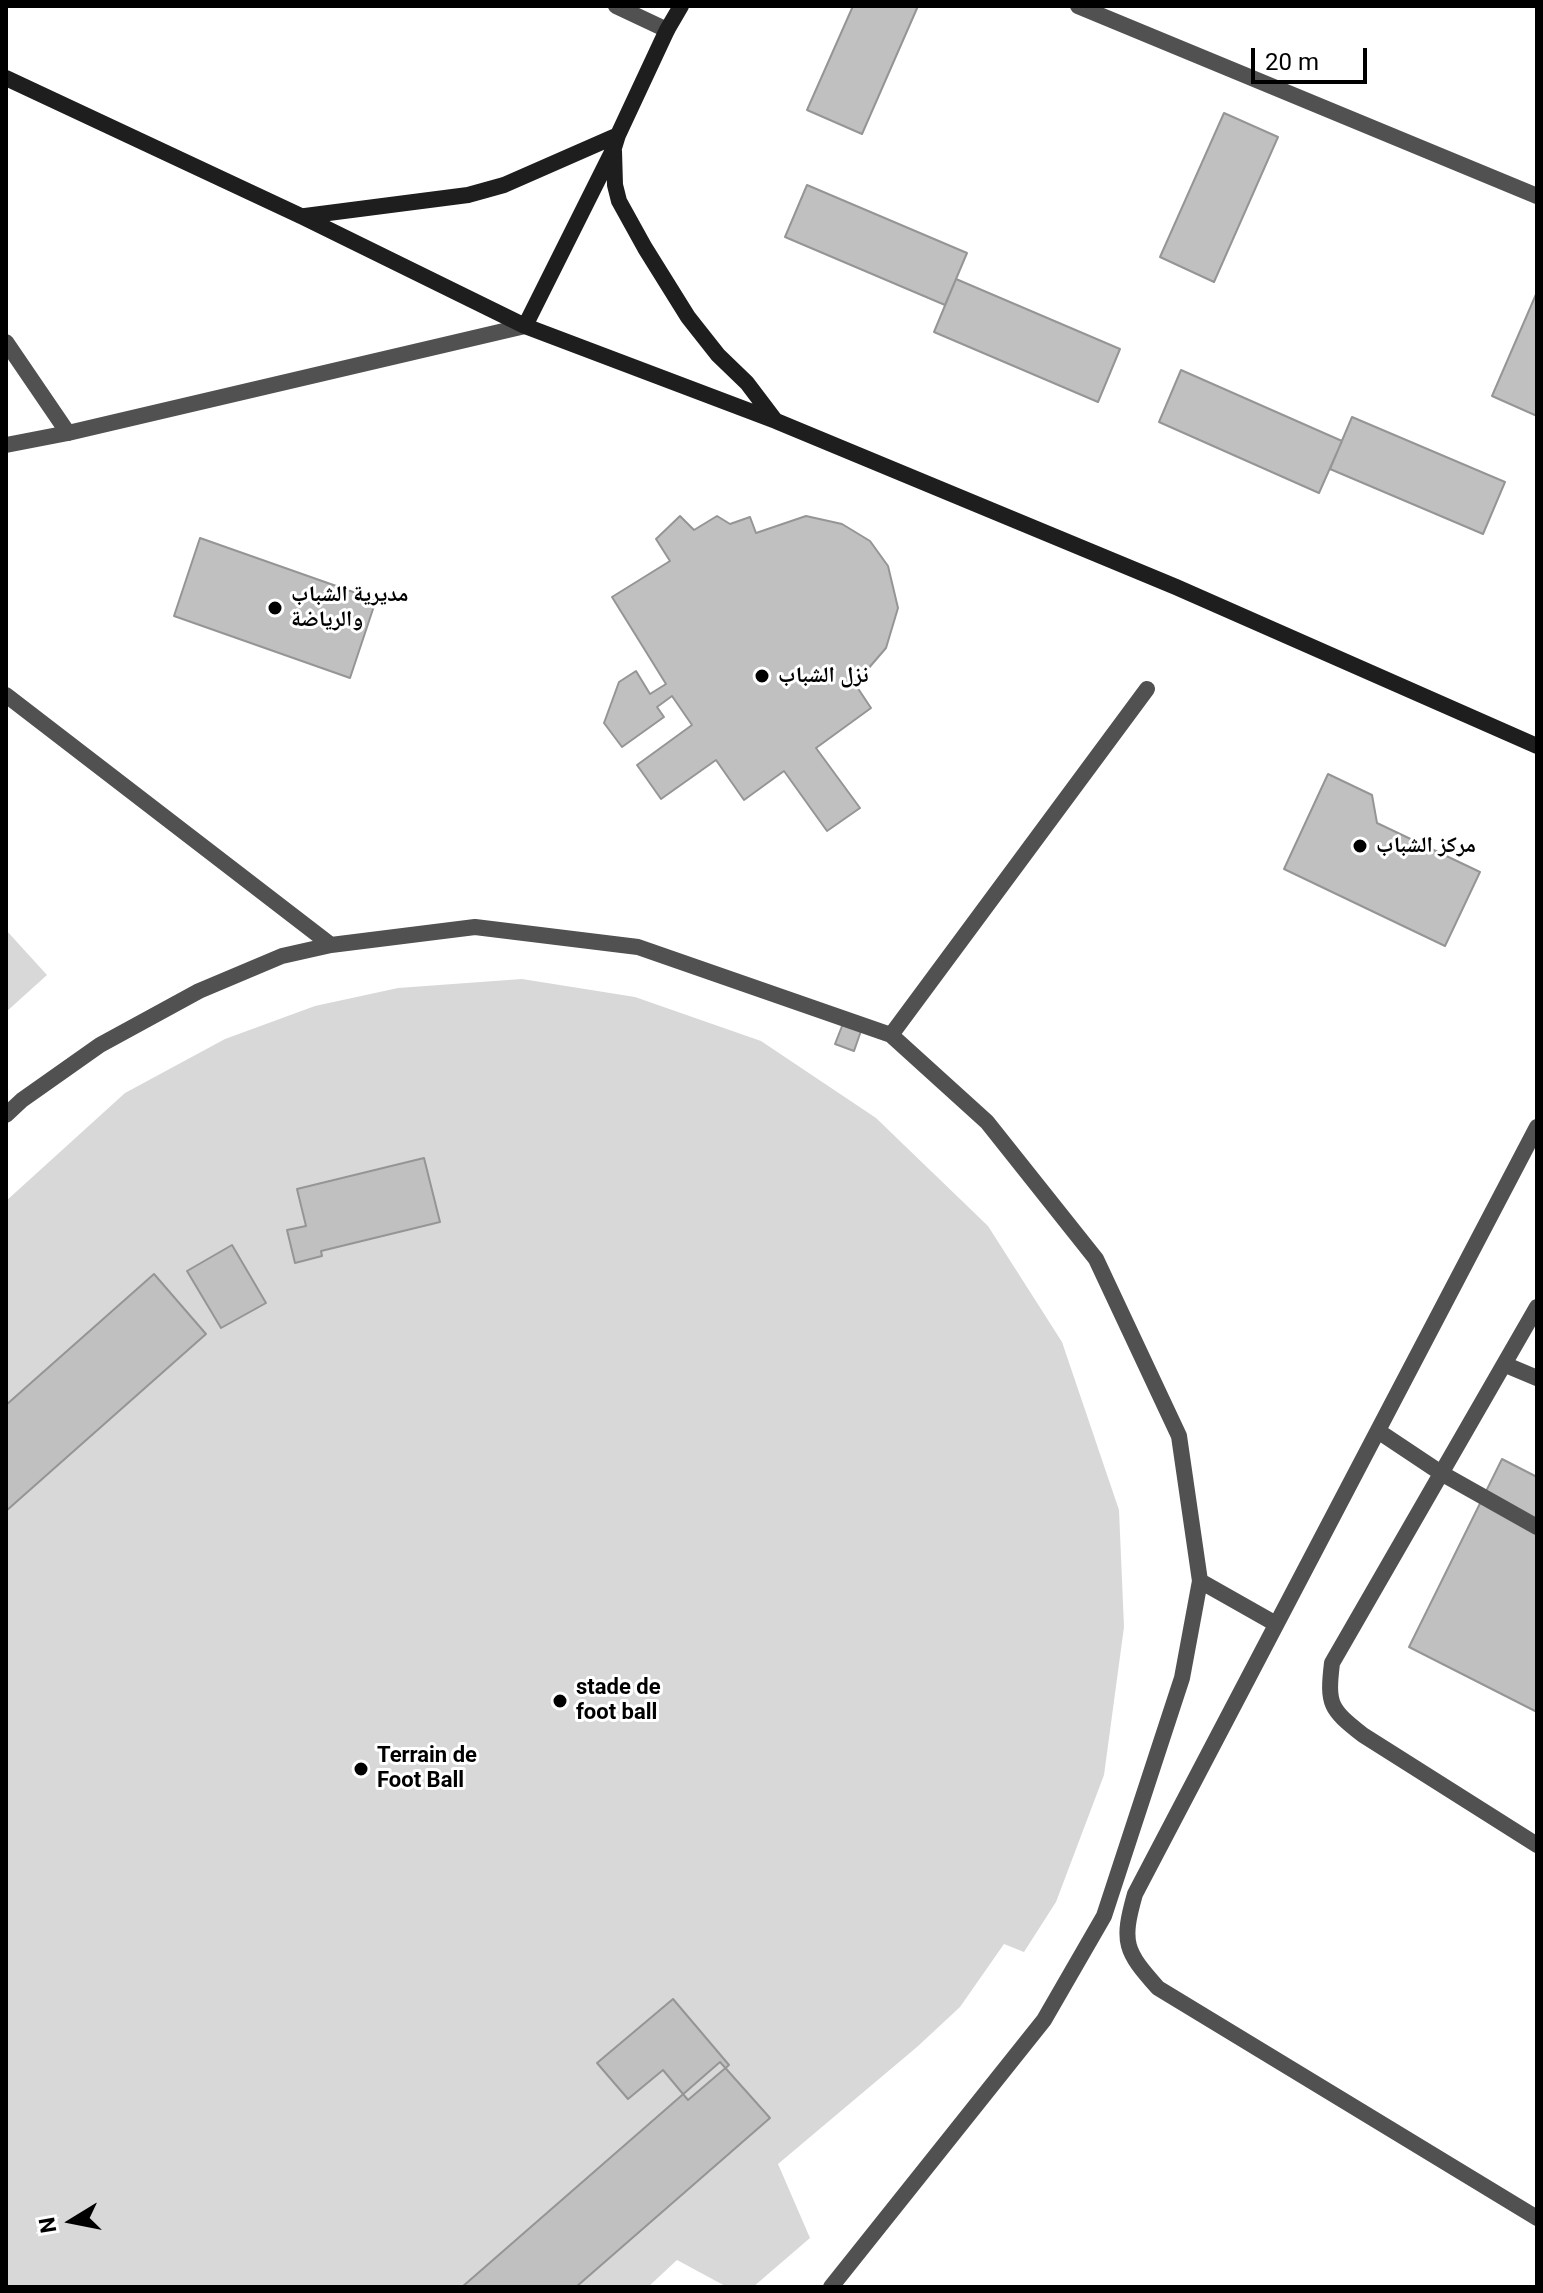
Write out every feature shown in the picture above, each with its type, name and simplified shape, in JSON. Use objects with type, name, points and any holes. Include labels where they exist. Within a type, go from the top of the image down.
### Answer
[{"type":"main road","points":[[525,326],[681,6]]},
{"type":"main road","points":[[6,78],[303,217],[525,326],[776,421],[1176,587],[1537,746]]},
{"type":"main road","points":[[303,217],[428,201],[492,189],[616,141]]},
{"type":"main road","points":[[616,141],[615,185],[619,201],[645,248],[688,317],[718,355],[747,383],[776,421]]},
{"type":"street","points":[[616,6],[667,30]]},
{"type":"street","points":[[1078,6],[1537,196]]},
{"type":"street","points":[[6,445],[525,326]]},
{"type":"street","points":[[6,342],[68,433]]},
{"type":"street","points":[[891,1035],[1147,689]]},
{"type":"street","points":[[6,695],[331,945]]},
{"type":"street","points":[[6,1115],[22,1100],[100,1045],[199,991],[282,956],[331,945],[475,927],[638,947],[891,1035],[987,1122],[1096,1259],[1179,1436],[1200,1581],[1182,1678],[1104,1916],[1044,2020],[831,2287]]},
{"type":"street","points":[[1537,1127],[1135,1894],[1126,1926],[1133,1959],[1158,1988],[1537,2218]]},
{"type":"street","points":[[1537,1307],[1332,1663],[1329,1694],[1338,1715],[1363,1735],[1537,1845]]},
{"type":"street","points":[[1506,1365],[1537,1378]]},
{"type":"street","points":[[1378,1431],[1441,1473],[1537,1527]]},
{"type":"street","points":[[1200,1581],[1276,1624]]},
{"type":"street","points":[[1104,1916],[1126,1926]]},
{"type":"shaded area","points":[[6,930],[47,975],[6,1012]]},
{"type":"shaded area","name":"stade de foot ball","points":[[522,979],[635,997],[761,1041],[876,1118],[988,1226],[1062,1342],[1119,1510],[1124,1627],[1104,1775],[1056,1902],[1024,1952],[1004,1944],[960,2007],[778,2164],[810,2238],[753,2287],[727,2287],[677,2260],[648,2287],[6,2287],[6,1201],[125,1093],[225,1039],[315,1006],[398,988]]},
{"type":"building","points":[[853,6],[918,6],[862,134],[807,110]]},
{"type":"building","points":[[1224,113],[1278,137],[1214,282],[1160,257]]},
{"type":"building","points":[[807,185],[967,253],[945,305],[785,237]]},
{"type":"building","points":[[956,279],[1120,349],[1098,402],[934,332]]},
{"type":"building","points":[[1537,292],[1537,416],[1492,396]]},
{"type":"building","points":[[1181,370],[1342,441],[1319,493],[1159,422]]},
{"type":"building","points":[[1352,417],[1505,482],[1483,534],[1330,469]]},
{"type":"building","name":"نزل الشباب","points":[[680,516],[694,530],[717,516],[730,524],[750,517],[756,533],[806,516],[842,524],[870,541],[888,566],[898,608],[886,648],[855,684],[871,708],[816,748],[860,808],[827,831],[784,771],[744,800],[716,760],[661,799],[637,765],[692,725],[672,696],[657,707],[664,717],[622,747],[604,723],[619,682],[636,671],[650,694],[666,684],[612,597],[670,561],[656,539]]},
{"type":"building","name":"مديرية الشباب والرياضة","points":[[200,538],[376,600],[350,678],[174,616]]},
{"type":"building","name":"مركز الشباب","points":[[1328,774],[1372,795],[1377,823],[1480,872],[1445,946],[1284,869]]},
{"type":"building","points":[[844,1021],[862,1028],[854,1051],[835,1044]]},
{"type":"building","points":[[424,1158],[440,1222],[321,1251],[322,1256],[295,1263],[287,1230],[306,1226],[297,1189]]},
{"type":"building","points":[[232,1245],[266,1303],[221,1328],[187,1271]]},
{"type":"building","points":[[154,1274],[206,1334],[6,1511],[6,1405]]},
{"type":"building","points":[[1502,1459],[1537,1477],[1537,1712],[1409,1647]]},
{"type":"building","points":[[673,1999],[729,2065],[688,2100],[663,2070],[628,2099],[597,2063]]},
{"type":"building","points":[[720,2062],[770,2118],[576,2287],[462,2287]]},
{"type":"place","name":"مديرية الشباب والرياضة","points":[[275,608]]},
{"type":"place","name":"نزل الشباب","points":[[762,676]]},
{"type":"place","name":"مركز الشباب","points":[[1360,846]]},
{"type":"place","name":"stade de foot ball","points":[[560,1701]]},
{"type":"place","name":"Terrain de Foot Ball","points":[[361,1769]]}]
